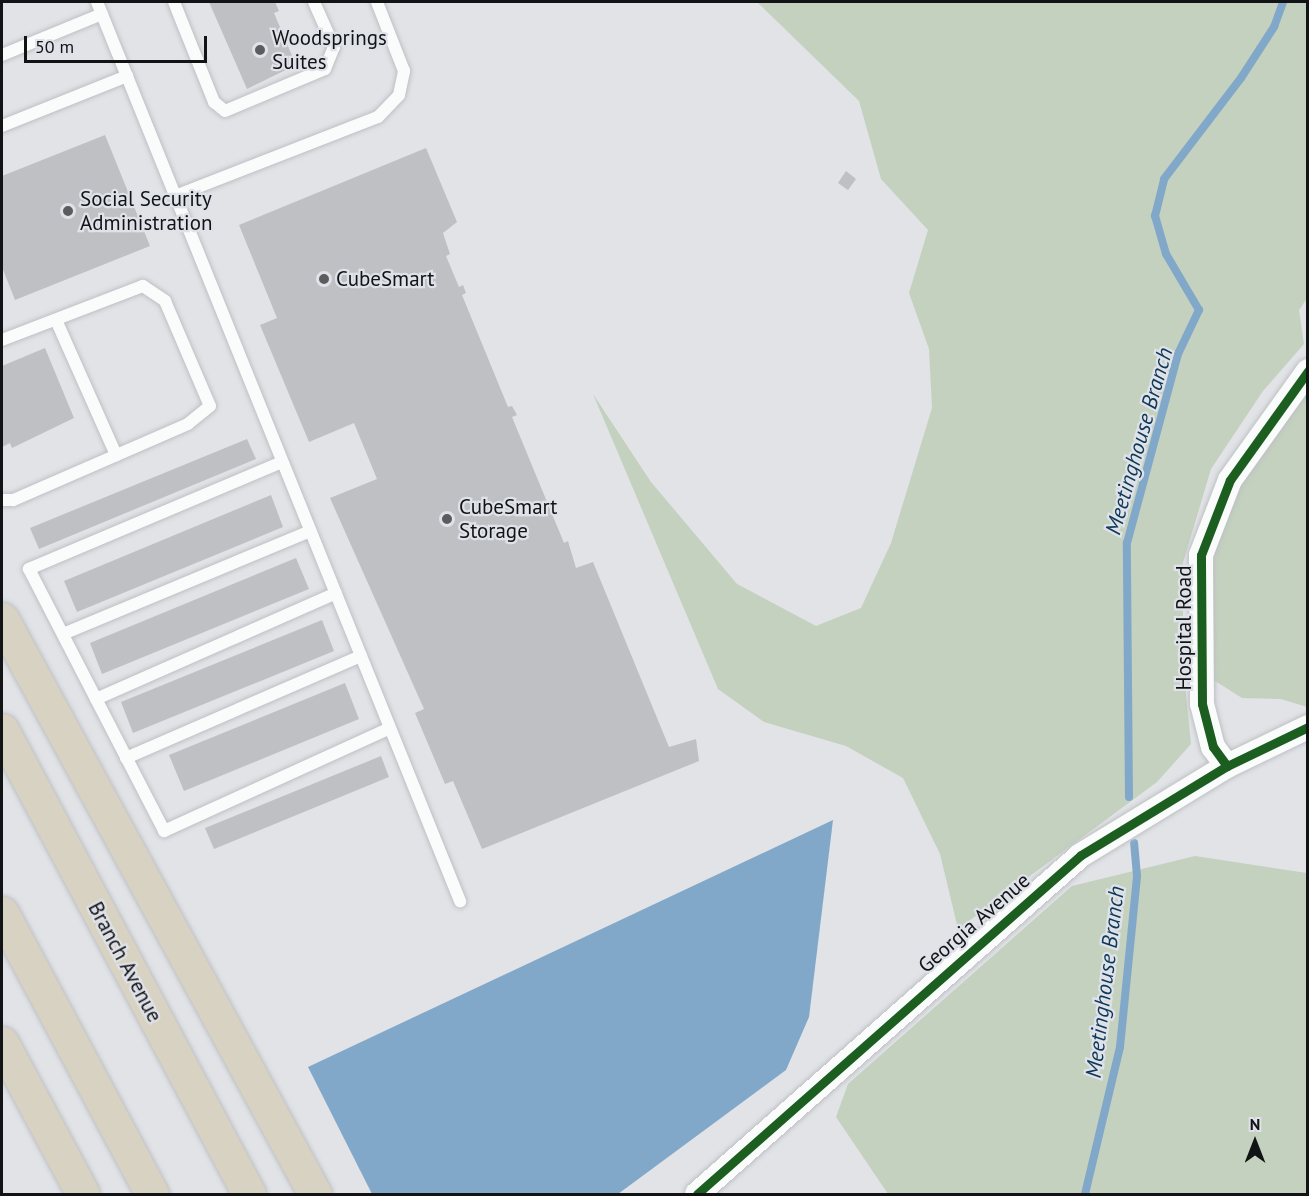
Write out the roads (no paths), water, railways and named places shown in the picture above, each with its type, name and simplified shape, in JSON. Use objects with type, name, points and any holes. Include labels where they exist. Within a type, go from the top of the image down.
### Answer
[{"type":"highway","points":[[2,619],[315,1194]]},
{"type":"highway","name":"Branch Avenue","points":[[2,730],[249,1194]]},
{"type":"highway","points":[[2,913],[152,1194]]},
{"type":"highway","points":[[2,1043],[83,1194]]},
{"type":"street","name":"Hospital Road","points":[[1227,766],[1213,747],[1202,704],[1201,555],[1230,480],[1308,371]]},
{"type":"street","name":"Georgia Avenue","points":[[698,1194],[1081,855],[1227,766],[1308,727]]},
{"type":"lane","points":[[97,2],[459,901]]},
{"type":"lane","points":[[174,2],[214,102],[225,111],[325,69],[334,47],[314,2]]},
{"type":"lane","points":[[175,196],[378,117],[399,95],[404,71],[377,2]]},
{"type":"lane","points":[[2,55],[102,14]]},
{"type":"lane","points":[[2,126],[127,75]]},
{"type":"lane","points":[[2,340],[143,286],[165,302],[210,406],[188,424],[13,500],[2,500]]},
{"type":"lane","points":[[56,320],[116,455]]},
{"type":"lane","points":[[282,462],[30,569],[164,831],[390,728]]},
{"type":"lane","points":[[63,634],[310,531]]},
{"type":"lane","points":[[96,699],[336,593]]},
{"type":"lane","points":[[126,758],[361,656]]},
{"type":"water","points":[[833,820],[809,1017],[786,1070],[618,1194],[372,1194],[308,1067]]},
{"type":"waterway","name":"Meetinghouse Branch","points":[[1129,797],[1127,543],[1178,354],[1199,310],[1166,254],[1155,216],[1164,179],[1241,78],[1274,27],[1283,2]]},
{"type":"waterway","name":"Meetinghouse Branch","points":[[1085,1194],[1120,1047],[1137,876],[1134,843]]},
{"type":"place","name":"Woodsprings Suites","points":[[260,50]]},
{"type":"place","name":"Social Security Administration","points":[[68,211]]},
{"type":"place","name":"CubeSmart","points":[[324,279]]},
{"type":"place","name":"CubeSmart Storage","points":[[447,519]]}]
